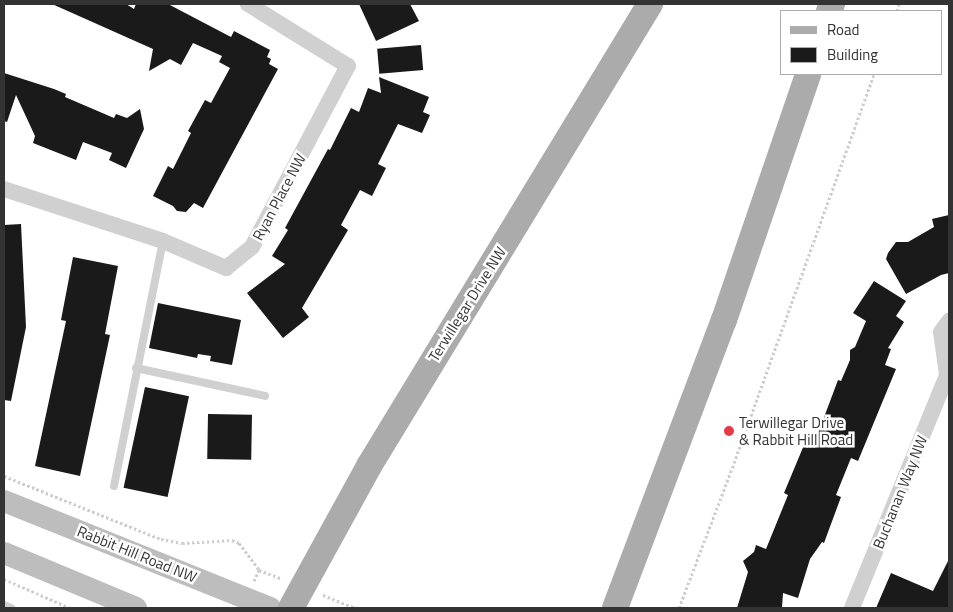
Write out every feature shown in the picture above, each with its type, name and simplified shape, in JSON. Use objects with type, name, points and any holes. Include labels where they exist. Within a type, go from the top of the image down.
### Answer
[{"type":"main road","name":"Terwillegar Drive NW","points":[[291,608],[369,466],[650,4]]},
{"type":"main road","points":[[619,605],[724,320],[808,75]]},
{"type":"main road","name":"Rabbit Hill Road NW","points":[[4,502],[270,608]]},
{"type":"main road","points":[[4,553],[136,608]]},
{"type":"street","name":"Ryan Place NW","points":[[4,189],[163,241],[226,268],[252,247],[348,66],[248,4]]},
{"type":"street","name":"Buchanan Way NW","points":[[852,608],[948,375],[941,332],[949,321]]},
{"type":"lane","points":[[114,486],[136,368],[163,241]]},
{"type":"lane","points":[[136,368],[265,396]]},
{"type":"lane","points":[[4,605],[11,608]]},
{"type":"path","points":[[678,608],[734,462],[874,75]]},
{"type":"path","points":[[4,476],[161,539],[182,543],[232,540],[239,542],[259,570]]},
{"type":"path","points":[[4,580],[70,608]]},
{"type":"path","points":[[337,601],[355,608]]},
{"type":"building","points":[[52,4],[126,4],[134,9],[136,4],[168,4],[231,37],[234,31],[270,50],[267,57],[271,59],[269,64],[278,69],[203,208],[194,203],[186,212],[177,211],[173,206],[153,196],[168,166],[173,169],[191,133],[188,131],[205,100],[211,103],[230,68],[219,62],[222,56],[193,43],[181,65],[170,59],[149,71],[153,49]]},
{"type":"building","points":[[359,4],[410,4],[419,21],[376,41]]},
{"type":"building","points":[[421,45],[423,70],[379,74],[377,49]]},
{"type":"building","points":[[4,73],[54,89],[66,94],[65,97],[114,118],[116,114],[127,118],[140,109],[144,129],[126,168],[109,160],[112,153],[83,142],[76,160],[33,143],[35,136],[16,95],[7,122],[4,121]]},
{"type":"building","points":[[379,77],[429,97],[423,112],[430,115],[422,133],[398,124],[378,164],[386,168],[372,196],[360,190],[341,225],[348,230],[302,308],[309,317],[283,338],[247,293],[285,264],[272,256],[288,230],[285,228],[328,149],[330,150],[351,108],[359,112],[368,88],[381,93]]},
{"type":"building","points":[[949,215],[949,273],[941,275],[906,294],[886,259],[888,253],[896,242],[908,242],[934,227],[932,219]]},
{"type":"building","points":[[21,224],[26,327],[11,401],[4,400],[4,225]]},
{"type":"building","points":[[73,257],[118,266],[105,334],[110,335],[80,476],[35,466],[66,321],[61,320]]},
{"type":"building","points":[[874,281],[906,301],[896,316],[904,322],[888,348],[891,349],[885,365],[896,369],[858,461],[851,458],[836,495],[841,497],[824,543],[822,542],[810,559],[798,598],[783,593],[782,608],[737,608],[748,572],[743,561],[754,552],[756,545],[766,549],[788,495],[784,493],[804,445],[809,444],[817,436],[838,380],[841,381],[850,360],[850,350],[855,347],[866,321],[853,313]]},
{"type":"building","points":[[158,303],[241,320],[232,365],[210,361],[211,356],[198,354],[197,358],[149,348]]},
{"type":"building","points":[[145,387],[189,396],[168,497],[124,488]]},
{"type":"building","points":[[208,414],[252,415],[251,460],[207,459]]},
{"type":"building","points":[[949,559],[949,608],[876,608],[891,573],[933,591]]},
{"type":"place","name":"Terwillegar Drive & Rabbit Hill Road","points":[[729,431]]}]
